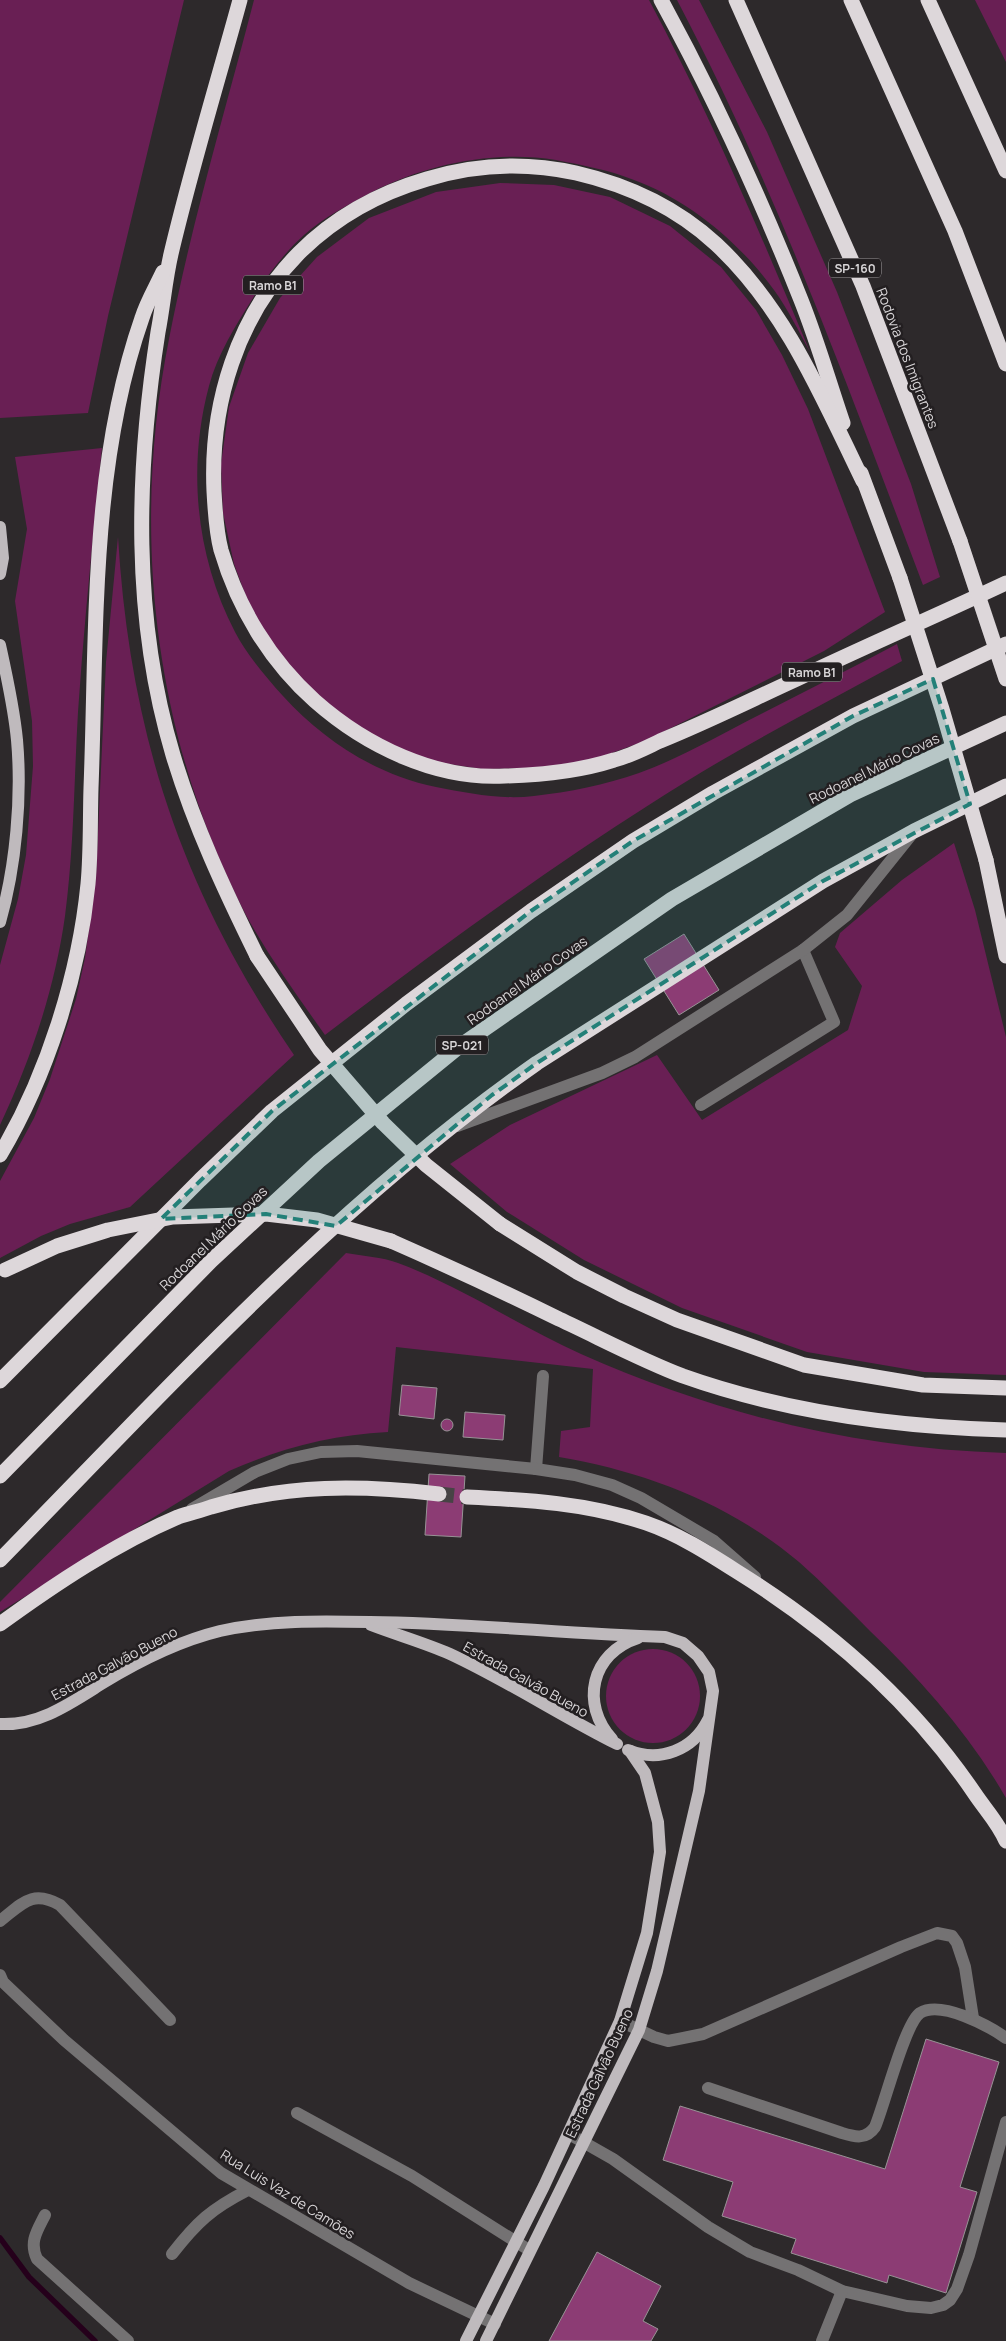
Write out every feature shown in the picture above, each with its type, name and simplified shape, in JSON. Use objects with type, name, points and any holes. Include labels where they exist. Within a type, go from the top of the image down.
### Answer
[{"type":"highway","points":[[240,0],[171,255],[151,380],[141,494],[142,554],[149,642],[167,728],[179,772],[203,841],[257,956],[320,1050],[383,1122],[426,1165],[500,1224],[577,1272],[677,1320],[804,1365],[923,1385],[1006,1388]]},
{"type":"highway","points":[[661,0],[700,72],[753,185],[802,302],[863,481],[900,578],[942,709],[986,860],[1006,956]]},
{"type":"highway","name":"Rodovia dos Imigrantes","points":[[736,0],[863,286],[960,541],[1006,679]]},
{"type":"highway","points":[[851,0],[955,231],[1006,364]]},
{"type":"highway","points":[[928,0],[948,40],[1006,171]]},
{"type":"highway","name":"Ramo B1","points":[[863,481],[788,334],[763,295],[714,242],[693,225],[653,200],[621,185],[554,168],[522,165],[457,171],[409,184],[346,214],[322,232],[282,271],[260,303],[238,346],[223,390],[216,422],[213,474],[215,517],[220,547],[236,592],[257,633],[275,659],[303,690],[332,716],[362,736],[399,756],[474,776],[500,777],[540,774],[617,760],[680,733],[1006,583]]},
{"type":"highway","points":[[0,1155],[32,1093],[49,1049],[79,942],[88,883],[99,572],[108,458],[122,383],[142,316],[171,255]]},
{"type":"highway","points":[[0,1381],[200,1180],[272,1112],[406,1004],[530,910],[633,841],[713,793],[853,716],[1006,644]]},
{"type":"highway","name":"Rodoanel Mário Covas","points":[[0,1476],[211,1261],[319,1161],[460,1046],[672,899],[850,795],[1006,723]]},
{"type":"highway","points":[[0,1560],[191,1363],[369,1195],[492,1095],[545,1058],[823,880],[914,831],[1006,786]]},
{"type":"highway","points":[[2,1272],[57,1246],[108,1230],[173,1217],[266,1214],[317,1220],[391,1241],[683,1376],[820,1412],[882,1423],[942,1429],[1006,1430]]},
{"type":"highway","points":[[0,1624],[44,1592],[123,1545],[179,1517],[235,1500],[300,1490],[350,1486],[440,1494]]},
{"type":"highway","points":[[467,1497],[557,1502],[604,1510],[648,1524],[688,1542],[773,1593],[838,1642],[908,1708],[955,1765],[1006,1841]]},
{"type":"main road","points":[[0,527],[3,558],[0,574]]},
{"type":"main road","points":[[0,645],[17,740],[18,779],[17,822],[5,903],[0,922]]},
{"type":"main road","name":"Estrada Galvão Bueno","points":[[0,1724],[17,1725],[54,1712],[156,1654],[185,1642],[220,1631],[301,1621],[423,1623],[665,1637],[683,1643],[698,1656],[709,1672],[713,1691],[699,1791],[684,1863],[657,1971],[639,2030],[529,2250],[486,2341]]},
{"type":"main road","name":"Estrada Galvão Bueno","points":[[362,1622],[449,1654],[531,1695],[582,1726],[630,1751],[642,1755],[660,1756],[677,1751],[692,1742],[704,1728],[711,1714]]},
{"type":"main road","name":"Estrada Galvão Bueno","points":[[617,1744],[599,1723],[594,1705],[593,1686],[599,1668],[611,1653],[626,1642],[645,1636]]},
{"type":"main road","name":"Estrada Galvão Bueno","points":[[466,2341],[568,2134],[620,2021],[647,1933],[655,1893],[660,1852],[658,1822],[645,1773],[630,1751]]},
{"type":"street","points":[[453,1128],[602,1073],[629,1060],[803,950],[847,914],[914,831]]},
{"type":"street","points":[[701,1105],[834,1022],[803,950]]},
{"type":"street","points":[[536,1469],[543,1376]]},
{"type":"street","points":[[179,1517],[255,1472],[288,1459],[321,1452],[357,1451],[536,1469],[575,1475],[612,1485],[641,1498],[714,1541],[773,1593]]},
{"type":"street","points":[[0,1921],[36,1897],[47,1898],[60,1905],[170,2020]]},
{"type":"street","points":[[620,2021],[668,2041],[704,2034],[910,1943],[937,1933],[952,1936],[957,1944],[965,1967],[972,2018]]},
{"type":"street","name":"Rua Luis Vaz de Camões","points":[[0,1975],[3,1982],[64,2040],[221,2173],[409,2283],[495,2324]]},
{"type":"street","points":[[708,2088],[842,2133],[857,2137],[865,2136],[875,2127],[908,2033],[915,2018],[921,2012],[938,2010],[972,2018],[1006,2038]]},
{"type":"street","points":[[297,2113],[412,2176],[529,2250]]},
{"type":"street","points":[[568,2134],[613,2159],[708,2227],[750,2252],[798,2270],[842,2291],[907,2306],[931,2308],[943,2305],[950,2300],[957,2289],[969,2255],[1006,2122]]},
{"type":"street","points":[[172,2254],[201,2219],[219,2206],[248,2190]]},
{"type":"street","points":[[45,2215],[32,2241],[32,2249],[37,2259],[128,2341]]},
{"type":"street","points":[[822,2341],[842,2291]]},
{"type":"highlighted area","points":[[933,679],[970,804],[823,881],[537,1063],[492,1095],[336,1226],[266,1214],[161,1219],[272,1111],[531,911],[633,841],[853,716]]},
{"type":"shaded area","points":[[0,0],[184,0],[108,316],[88,413],[0,418]]},
{"type":"shaded area","points":[[254,0],[649,0],[714,130],[810,352],[774,290],[746,256],[694,211],[674,199],[625,176],[586,166],[533,157],[485,158],[438,167],[393,182],[354,201],[319,223],[304,235],[276,265],[253,298],[228,341],[212,374],[202,417],[198,448],[199,512],[211,573],[222,603],[235,632],[251,657],[299,712],[316,728],[353,754],[393,774],[436,787],[472,794],[509,797],[534,796],[600,784],[655,767],[897,644],[902,661],[713,765],[610,830],[486,916],[325,1035],[284,977],[247,917],[215,849],[190,779],[171,708],[158,635],[152,561],[152,487],[157,413],[169,339],[198,211]]},
{"type":"shaded area","points":[[677,0],[699,0],[767,132],[837,292],[911,484],[940,577],[923,585],[838,362],[779,216],[713,71]]},
{"type":"shaded area","points":[[975,0],[1006,0],[1006,62]]},
{"type":"shaded area","points":[[500,183],[554,185],[610,197],[670,226],[721,267],[756,310],[782,355],[808,409],[885,612],[824,651],[645,741],[592,760],[537,768],[482,769],[429,761],[371,737],[315,697],[281,657],[251,610],[234,564],[223,513],[221,464],[229,407],[248,353],[280,298],[317,257],[369,218],[436,192]]},
{"type":"shaded area","points":[[102,448],[80,679],[72,840],[61,943],[32,1049],[0,1125],[0,965],[18,899],[26,855],[33,766],[32,721],[15,601],[27,529],[15,457]]},
{"type":"shaded area","points":[[118,537],[124,609],[135,678],[149,745],[168,809],[192,871],[221,933],[255,994],[294,1055],[130,1207],[70,1224],[41,1236],[0,1258],[0,1181],[34,1118],[50,1079],[76,999],[85,958],[96,876],[106,662]]},
{"type":"shaded area","points":[[954,843],[975,910],[1006,1037],[1006,1375],[924,1372],[807,1352],[682,1308],[584,1260],[507,1212],[450,1164],[510,1125],[657,1055],[702,1120],[848,1030],[862,986],[835,947],[840,933],[902,880]]},
{"type":"shaded area","points":[[346,1253],[398,1263],[445,1283],[581,1354],[632,1375],[736,1411],[842,1436],[951,1450],[1006,1453],[1006,1798],[977,1752],[926,1689],[826,1587],[799,1562],[772,1541],[745,1523],[686,1493],[624,1472],[592,1463],[559,1457],[561,1431],[590,1427],[593,1369],[396,1347],[388,1432],[346,1436],[307,1444],[287,1449],[229,1471],[0,1612],[0,1602]]},
{"type":"shaded area","points":[[653,1649],[671,1653],[686,1663],[696,1678],[700,1696],[696,1714],[686,1729],[671,1739],[653,1743],[635,1739],[620,1729],[610,1714],[606,1696],[610,1678],[620,1663],[635,1653]]},
{"type":"building","points":[[684,934],[719,990],[679,1015],[644,959]]},
{"type":"building","points":[[402,1385],[437,1388],[434,1419],[399,1415]]},
{"type":"building","points":[[465,1412],[505,1415],[503,1440],[463,1437]]},
{"type":"building","points":[[445,1419],[449,1419],[453,1425],[449,1431],[445,1431],[441,1427],[441,1423]]},
{"type":"building","points":[[429,1474],[465,1476],[461,1537],[425,1535]]},
{"type":"building","points":[[926,2039],[999,2062],[960,2187],[977,2192],[946,2293],[889,2275],[887,2283],[791,2253],[796,2239],[722,2216],[733,2182],[663,2160],[680,2106],[885,2169]]},
{"type":"building","points":[[597,2252],[661,2286],[643,2321],[658,2329],[651,2341],[549,2341]]},
{"type":"waterway","points":[[0,2238],[29,2277],[95,2341]]},
{"type":"tunnel","points":[[439,1494],[467,1497]]}]
